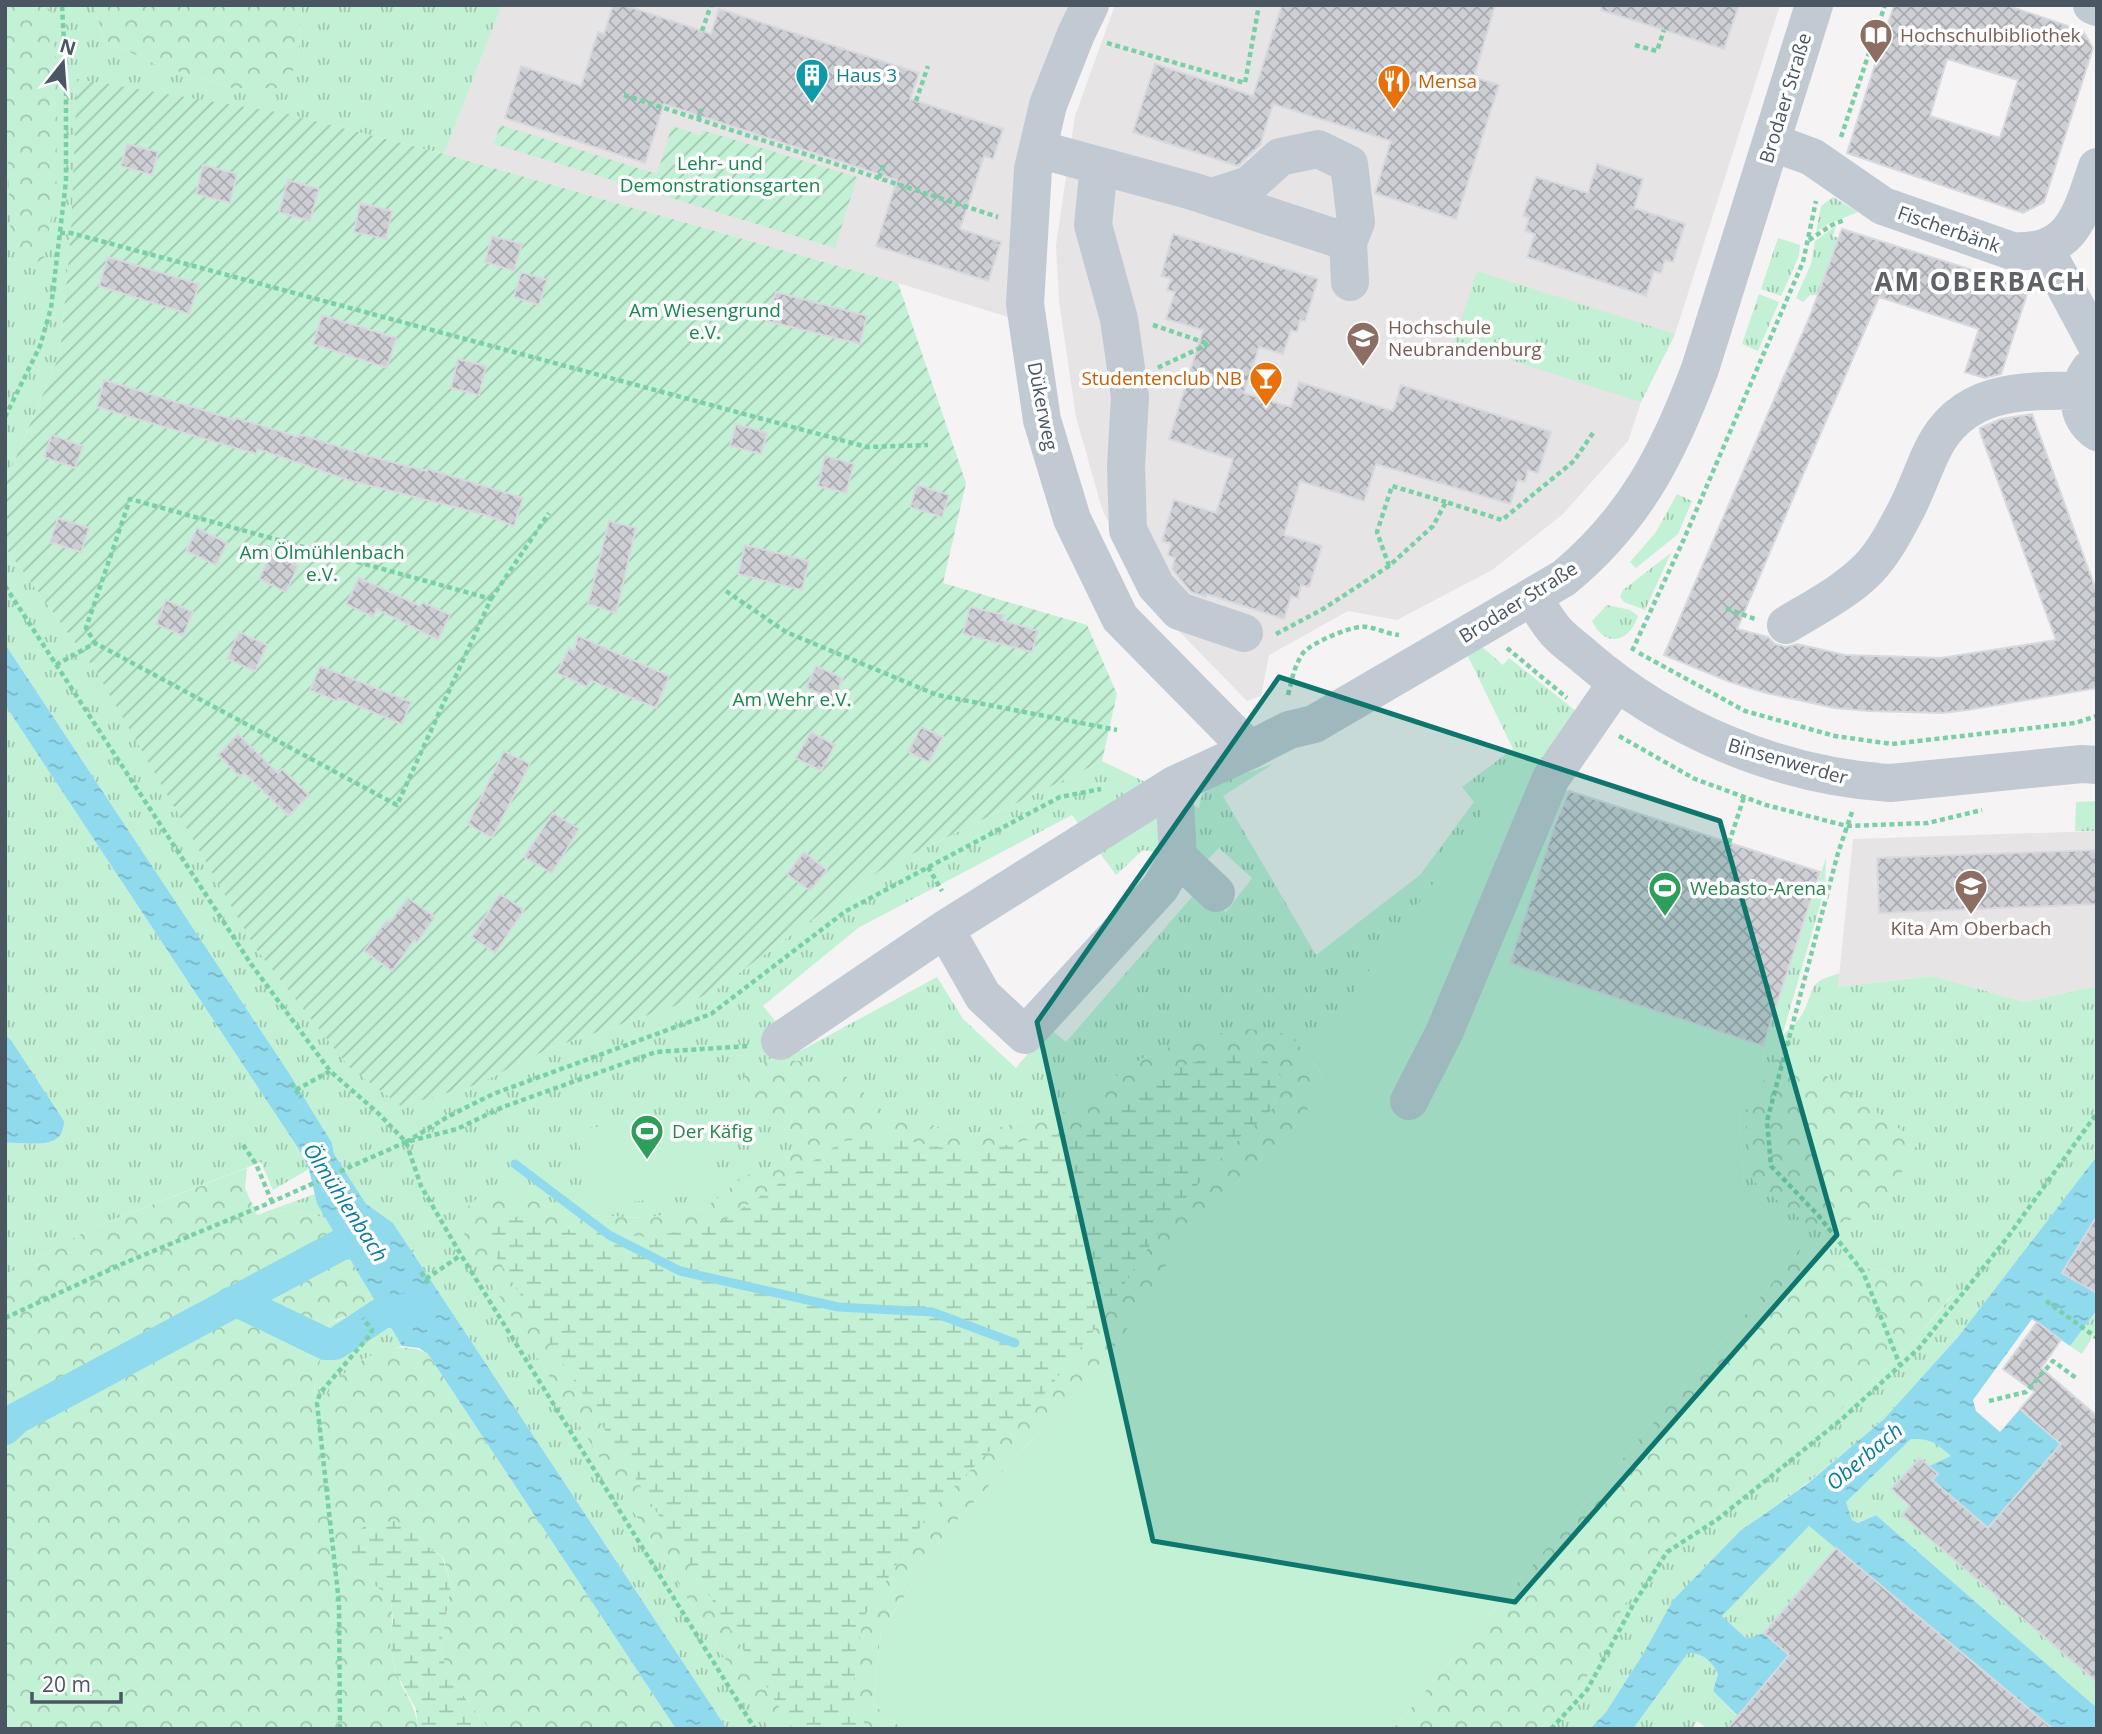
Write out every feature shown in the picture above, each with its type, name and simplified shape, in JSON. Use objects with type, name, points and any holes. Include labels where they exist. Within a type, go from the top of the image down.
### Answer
[{"type":"street","name":"Brodaer Straße","points":[[780,1041],[945,929],[1174,785],[1289,730],[1314,724],[1564,578],[1587,558],[1643,493],[1678,428],[1700,369],[1814,5]]},
{"type":"street","points":[[2092,5],[2097,7]]},
{"type":"street","name":"Dükerweg","points":[[1083,20],[1048,105],[1033,169],[1025,304],[1042,420],[1072,519],[1120,618],[1250,750]]},
{"type":"street","name":"Fischerbänk","points":[[1771,142],[1812,157],[1831,168],[1865,195],[1902,214],[2012,251],[2045,249]]},
{"type":"street","points":[[1038,149],[1212,197],[1348,242]]},
{"type":"street","points":[[1212,197],[1249,185],[1280,156],[1318,149],[1349,164],[1356,222],[1348,242],[1350,282]]},
{"type":"street","points":[[1099,166],[1093,225],[1117,313],[1130,397],[1126,466],[1128,530],[1156,586],[1179,611],[1244,633]]},
{"type":"street","points":[[2097,167],[2082,211],[2069,232],[2045,249],[2097,346]]},
{"type":"street","points":[[1786,625],[1830,598],[1869,568],[1893,536],[1933,448],[1950,423],[1963,411],[1987,399],[2088,377],[2079,405],[2084,418],[2097,432]]},
{"type":"street","name":"Binsenwerder","points":[[1532,597],[1553,629],[1616,684],[1708,737],[1777,762],[1860,781],[1890,783],[2082,764],[2097,765]]},
{"type":"street","points":[[1409,1101],[1444,1033],[1551,778],[1616,684]]},
{"type":"street","points":[[945,929],[984,996],[1024,1035],[1160,888],[1178,857],[1174,785]]},
{"type":"street","points":[[1178,857],[1216,893]]},
{"type":"path","points":[[5,418],[40,346],[51,308],[66,181],[66,79],[62,5]]},
{"type":"path","points":[[702,31],[711,5]]},
{"type":"path","points":[[1083,20],[1245,83],[1259,5]]},
{"type":"path","points":[[1616,684],[1684,539],[1803,262],[1816,202],[1831,168],[1885,5]]},
{"type":"path","points":[[1635,45],[1657,51],[1664,30]]},
{"type":"path","points":[[916,100],[928,66]]},
{"type":"path","points":[[624,95],[1029,227]]},
{"type":"path","points":[[698,119],[702,109]]},
{"type":"path","points":[[880,178],[884,164]]},
{"type":"path","points":[[60,233],[71,233],[867,447],[928,445]]},
{"type":"path","points":[[1117,313],[1209,344],[1128,382]]},
{"type":"path","points":[[1389,566],[1377,532],[1392,486],[1502,520],[1574,461],[1595,430]]},
{"type":"path","points":[[491,599],[130,499],[86,628],[95,643],[397,805],[491,599],[549,513]]},
{"type":"path","points":[[1244,633],[1277,634],[1324,609],[1389,566],[1433,526],[1446,502]]},
{"type":"path","points":[[5,586],[251,964],[330,1071],[406,1142],[421,1186],[461,1255],[755,1729]]},
{"type":"path","points":[[726,591],[786,632],[937,695],[1117,730]]},
{"type":"path","points":[[1289,730],[1285,708],[1296,666],[1305,650],[1351,627],[1366,626],[1401,635]]},
{"type":"path","points":[[56,665],[95,643]]},
{"type":"path","points":[[1633,650],[1745,711],[1835,736],[1892,744],[2075,723],[2097,716]]},
{"type":"path","points":[[1860,781],[1767,1121],[1770,1166],[1818,1215],[1864,1272],[1900,1366]]},
{"type":"path","points":[[406,1142],[449,1116],[494,1094],[710,1014],[846,911],[1060,797],[1112,787]]},
{"type":"path","points":[[1729,843],[1744,797]]},
{"type":"path","points":[[5,1318],[122,1264],[272,1202],[406,1142],[457,1129],[503,1107],[656,1052],[685,1048],[724,1049],[780,1041]]},
{"type":"path","points":[[296,1090],[330,1071]]},
{"type":"path","points":[[291,1083],[301,1098]]},
{"type":"path","points":[[1552,1729],[1587,1690],[1633,1605],[1667,1552],[1718,1519],[1842,1419],[1919,1348],[2007,1238],[2097,1113]]},
{"type":"path","points":[[243,1145],[256,1164],[272,1202]]},
{"type":"path","points":[[426,1279],[461,1255]]},
{"type":"path","points":[[422,1272],[430,1286]]},
{"type":"path","points":[[2046,1301],[2097,1338]]},
{"type":"path","points":[[340,1729],[339,1603],[317,1403],[320,1393],[372,1334],[363,1318]]},
{"type":"path","points":[[1989,1401],[2026,1392],[2053,1361],[2076,1378]]},
{"type":"highlighted area","points":[[1279,677],[1720,821],[1837,1235],[1515,1602],[1153,1541],[1037,1022]]},
{"type":"shaded area","points":[[502,5],[1071,5],[1015,319],[898,283],[444,154]]},
{"type":"shaded area","name":"Hochschule Neubrandenburg","points":[[1115,5],[1780,5],[1675,334],[1641,402],[1628,441],[1562,515],[1492,570],[1397,620],[1348,611],[1269,655],[1261,696],[1247,701],[1169,621],[1131,568],[1102,509],[1076,417],[1059,301],[1056,245],[1075,116]]},
{"type":"shaded area","name":"Kita Am Oberbach","points":[[2097,831],[2097,986],[2024,1002],[1933,976],[1838,987],[1853,839]]},
{"type":"green space","points":[[5,5],[44,5],[50,10],[58,75],[56,191],[44,258],[25,270],[11,245],[5,98]]},
{"type":"green space","points":[[44,5],[94,5],[104,40],[157,65],[232,88],[281,88],[298,62],[302,5],[502,5],[444,154],[288,114],[71,233],[60,354],[5,483],[5,98],[6,103],[50,10]]},
{"type":"green space","points":[[94,5],[302,5],[298,62],[282,88],[232,88],[157,65],[104,40]]},
{"type":"green space","points":[[77,79],[288,114],[444,154],[898,283],[966,483],[943,583],[1087,625],[1117,694],[1102,761],[882,869],[710,994],[548,1049],[478,1084],[401,1106],[349,1067],[256,949],[96,671],[5,547],[5,483],[60,354],[71,233]]},
{"type":"green space","name":"Lehr- und Demonstrationsgarten","points":[[500,125],[657,174],[672,126],[700,135],[702,130],[857,177],[835,248],[494,144]]},
{"type":"green space","points":[[1833,197],[1858,212],[1816,232],[1821,206]]},
{"type":"green space","points":[[1836,226],[1833,236],[1839,238],[1819,295],[1810,295],[1803,302],[1796,298],[1811,264],[1815,241]]},
{"type":"green space","points":[[1778,238],[1800,245],[1799,256],[1781,296],[1761,289]]},
{"type":"green space","points":[[1477,271],[1675,334],[1641,402],[1454,342]]},
{"type":"green space","points":[[1759,294],[1779,302],[1758,351],[1742,344]]},
{"type":"green space","points":[[1677,494],[1692,501],[1678,534],[1636,568],[1630,562],[1656,532]]},
{"type":"green space","points":[[5,547],[96,671],[478,1084],[548,1049],[710,994],[882,869],[1102,761],[1199,808],[1202,795],[1217,783],[1273,764],[1223,796],[1316,955],[1420,875],[1474,802],[1462,787],[1513,749],[1466,652],[1480,645],[1503,665],[1509,658],[1576,711],[1538,765],[1523,749],[1466,839],[1400,1063],[1152,1052],[1066,1111],[973,1134],[891,1120],[849,1078],[814,1062],[774,1126],[808,1134],[785,1161],[745,1177],[705,1208],[645,1218],[562,1214],[518,1192],[484,1192],[464,1240],[769,1729],[727,1729],[393,1223],[366,1205],[289,1073],[5,644]],"holes":[[[1072,815],[1116,875],[1143,850],[1206,861],[1219,848],[1252,878],[1226,912],[1197,891],[1066,1042],[1049,1028],[1016,1068],[963,1019],[937,977],[800,1051],[763,1006],[858,928]]]},
{"type":"green space","points":[[1671,553],[1645,610],[1624,602],[1620,597],[1623,590]]},
{"type":"green space","points":[[1607,605],[1630,610],[1638,616],[1623,637],[1616,639],[1603,635],[1592,621]]},
{"type":"green space","points":[[5,705],[298,1148],[309,1169],[273,1190],[261,1162],[92,1228],[5,1275],[5,1143],[33,1144],[51,1141],[58,1138],[64,1121],[11,1040],[5,1035]]},
{"type":"green space","points":[[1523,748],[1566,790],[1820,872],[1763,1046],[1764,1063],[1739,1114],[1744,1184],[1806,1239],[1794,1257],[1393,1729],[903,1729],[873,1704],[881,1632],[946,1532],[1119,1342],[1187,1232],[1305,1116],[1322,1074],[1307,1055],[1466,839]]},
{"type":"green space","points":[[2097,801],[2097,831],[2075,831],[2076,802]]},
{"type":"green space","points":[[1826,858],[1825,888],[1782,1036],[1802,1014],[1814,986],[1822,979],[1839,974],[1838,987],[1933,976],[2024,1002],[2097,986],[2097,1156],[1958,1337],[1884,1419],[1806,1484],[1740,1531],[1673,1600],[1606,1712],[1590,1729],[1540,1729],[1581,1688],[1626,1602],[1661,1546],[1714,1514],[1835,1415],[1912,1344],[1952,1296],[1885,1271],[1794,1257],[1806,1239],[1744,1184],[1739,1114],[1764,1063],[1763,1046]]},
{"type":"green space","points":[[1240,1028],[1289,1034],[1322,1074],[1305,1116],[1187,1232],[1119,1342],[946,1532],[881,1632],[873,1704],[903,1729],[769,1729],[464,1240],[465,1209],[484,1192],[518,1192],[562,1214],[645,1218],[705,1208],[745,1176],[785,1161],[808,1134],[774,1126],[747,1106],[740,1088],[745,1075],[768,1059],[814,1062],[849,1078],[892,1120],[973,1134],[1066,1111],[1152,1052]]},
{"type":"green space","points":[[1238,1050],[1263,1058],[1282,1076],[1279,1103],[1232,1146],[1168,1218],[1092,1333],[1038,1402],[930,1511],[863,1618],[852,1693],[864,1723],[870,1729],[793,1729],[487,1242],[495,1227],[512,1216],[562,1229],[648,1237],[717,1225],[843,1141],[886,1137],[972,1153],[1080,1128],[1167,1070]]},
{"type":"green space","points":[[1777,1056],[1824,1074],[1918,1142],[1880,1213],[1813,1229],[1752,1180],[1745,1116]]},
{"type":"green space","name":"Der Käfig","points":[[708,1114],[717,1193],[583,1207],[579,1129]]},
{"type":"green space","points":[[247,1168],[245,1188],[257,1215],[290,1210],[326,1218],[376,1302],[366,1310],[331,1323],[325,1329],[315,1378],[315,1397],[321,1399],[355,1364],[375,1354],[408,1348],[428,1354],[676,1729],[489,1729],[447,1675],[441,1647],[451,1584],[443,1557],[424,1544],[411,1526],[359,1570],[391,1600],[394,1663],[399,1680],[412,1705],[418,1729],[5,1729],[5,1275],[92,1228]]},
{"type":"green space","points":[[315,1194],[317,1204],[326,1218],[290,1210],[257,1215]]},
{"type":"green space","points":[[1794,1257],[1885,1271],[1945,1288],[1952,1295],[1912,1344],[1835,1415],[1714,1514],[1661,1546],[1626,1602],[1581,1688],[1540,1729],[1393,1729]]},
{"type":"green space","points":[[376,1302],[402,1346],[361,1360],[326,1395],[321,1399],[315,1397],[314,1377],[322,1352],[325,1328],[333,1322],[370,1309]]},
{"type":"green space","points":[[2097,1310],[2097,1329],[2082,1354],[2070,1346]]},
{"type":"green space","points":[[1924,1438],[1940,1445],[1952,1456],[1929,1466],[1920,1458],[1891,1490],[2097,1682],[2097,1708],[1876,1515],[1857,1523],[1852,1520],[1846,1502],[1911,1439]]},
{"type":"green space","points":[[394,1521],[411,1526],[424,1544],[442,1557],[451,1584],[441,1647],[447,1675],[489,1729],[418,1729],[416,1709],[396,1673],[390,1643],[393,1621],[391,1600],[359,1570],[351,1551],[355,1532],[371,1523]]},
{"type":"green space","points":[[1809,1526],[1836,1548],[1764,1633],[1747,1639],[1721,1615]]},
{"type":"green space","points":[[1688,1653],[1702,1656],[1713,1665],[1718,1674],[1713,1691],[1736,1715],[1744,1709],[1768,1729],[1708,1729],[1697,1721],[1692,1729],[1633,1729]]},
{"type":"water","name":"Ölmühlenbach","points":[[5,644],[289,1073],[332,1143],[334,1154],[366,1204],[393,1223],[727,1729],[676,1729],[428,1354],[419,1348],[402,1346],[317,1204],[309,1169],[298,1148],[5,705]]},
{"type":"water","points":[[5,1035],[11,1040],[64,1121],[58,1138],[33,1144],[5,1143]]},
{"type":"water","name":"Oberbach","points":[[2097,1156],[2097,1241],[2085,1235],[2062,1273],[2097,1293],[2097,1310],[2070,1346],[2032,1319],[1973,1400],[1976,1411],[2000,1432],[2020,1409],[2097,1468],[2097,1621],[1932,1480],[1938,1474],[1929,1466],[1951,1456],[1933,1442],[1911,1439],[1846,1502],[1852,1520],[1858,1523],[1876,1515],[2097,1708],[2097,1729],[2053,1729],[1809,1526],[1722,1616],[1747,1639],[1764,1633],[1876,1729],[1744,1709],[1737,1715],[1713,1691],[1718,1674],[1713,1665],[1703,1656],[1688,1653],[1633,1729],[1590,1729],[1606,1712],[1673,1600],[1740,1531],[1807,1484],[1884,1419],[1958,1337]]},
{"type":"building","name":"Haus 3","points":[[613,5],[624,5],[711,34],[719,9],[919,73],[910,99],[1003,129],[993,159],[984,156],[960,229],[1001,242],[988,281],[876,246],[897,180],[664,104],[645,163],[505,118],[521,66],[581,86],[598,32],[604,34]]},
{"type":"building","name":"Mensa","points":[[1282,5],[1495,5],[1475,74],[1476,78],[1499,85],[1456,219],[1375,193],[1391,141],[1273,104],[1260,145],[1238,166],[1133,132],[1155,64],[1253,96]]},
{"type":"building","points":[[1602,5],[1739,5],[1724,49],[1601,10]]},
{"type":"building","points":[[1894,5],[2006,5],[2083,31],[2093,48],[2044,202],[2023,213],[1847,153]],"holes":[[[1947,59],[2018,80],[2000,138],[1930,116]]]},
{"type":"building","points":[[127,144],[158,152],[152,175],[121,166]]},
{"type":"building","points":[[1597,164],[1643,179],[1634,208],[1685,224],[1673,262],[1665,260],[1661,273],[1654,271],[1646,296],[1527,257],[1535,234],[1525,231],[1529,218],[1523,216],[1536,177],[1588,193]]},
{"type":"building","points":[[203,165],[237,174],[230,203],[196,194]]},
{"type":"building","points":[[288,180],[319,189],[310,221],[279,212]]},
{"type":"building","points":[[360,203],[392,211],[386,239],[354,232]]},
{"type":"building","points":[[1842,229],[2029,288],[2001,374],[1985,378],[1965,372],[1979,329],[1879,297],[1737,629],[1768,637],[1775,644],[1786,647],[1797,644],[1845,655],[1941,658],[2056,640],[1980,432],[1980,428],[2001,419],[2032,414],[2097,593],[2097,688],[1942,713],[1869,711],[1835,708],[1766,693],[1730,682],[1664,655],[1810,316]]},
{"type":"building","points":[[1173,234],[1318,279],[1305,321],[1300,320],[1297,332],[1291,330],[1283,354],[1259,347],[1244,393],[1291,407],[1299,382],[1393,411],[1401,385],[1551,432],[1538,473],[1528,470],[1525,482],[1518,480],[1510,504],[1376,464],[1364,501],[1300,481],[1284,535],[1322,546],[1309,587],[1301,585],[1298,598],[1291,596],[1284,619],[1207,594],[1206,597],[1191,592],[1172,569],[1175,558],[1168,555],[1171,544],[1162,541],[1174,500],[1216,513],[1233,459],[1169,439],[1203,330],[1166,319],[1175,292],[1167,290],[1171,279],[1161,276]]},
{"type":"building","points":[[492,236],[522,244],[514,271],[485,262]]},
{"type":"building","points":[[108,257],[199,284],[189,314],[99,286]]},
{"type":"building","points":[[521,272],[547,280],[539,305],[514,297]]},
{"type":"building","points":[[776,292],[867,316],[860,344],[767,321]]},
{"type":"building","points":[[322,315],[396,338],[387,368],[313,344]]},
{"type":"building","points":[[458,359],[486,366],[479,395],[451,388]]},
{"type":"building","points":[[104,380],[235,420],[236,418],[298,437],[299,434],[368,456],[427,471],[428,469],[523,498],[514,526],[486,515],[348,480],[258,449],[256,454],[97,407]]},
{"type":"building","points":[[736,424],[767,433],[761,454],[730,446]]},
{"type":"building","points":[[52,435],[83,446],[75,468],[44,457]]},
{"type":"building","points":[[825,456],[854,464],[846,493],[818,486]]},
{"type":"building","points":[[917,485],[949,495],[942,517],[910,507]]},
{"type":"building","points":[[58,518],[89,528],[81,552],[50,542]]},
{"type":"building","points":[[609,521],[636,528],[616,613],[588,604]]},
{"type":"building","points":[[197,528],[227,543],[216,565],[186,551]]},
{"type":"building","points":[[745,545],[809,561],[802,590],[738,574]]},
{"type":"building","points":[[271,553],[298,566],[286,592],[259,579]]},
{"type":"building","points":[[359,578],[420,606],[423,602],[450,615],[438,640],[377,609],[373,617],[346,604]]},
{"type":"building","points":[[166,600],[193,612],[183,636],[156,624]]},
{"type":"building","points":[[970,607],[1004,615],[1002,620],[1038,631],[1032,652],[963,634]]},
{"type":"building","points":[[239,632],[267,645],[255,671],[227,659]]},
{"type":"building","points":[[578,636],[669,676],[656,708],[590,680],[587,687],[557,673],[569,648],[574,650]]},
{"type":"building","points":[[320,666],[411,702],[402,724],[338,698],[337,701],[310,690]]},
{"type":"building","points":[[816,666],[843,678],[834,699],[806,688]]},
{"type":"building","points":[[921,727],[943,737],[929,762],[908,752]]},
{"type":"building","points":[[811,732],[835,745],[821,771],[796,758]]},
{"type":"building","points":[[238,734],[278,773],[282,769],[309,795],[289,816],[244,773],[240,777],[218,755]]},
{"type":"building","points":[[504,751],[530,764],[492,838],[468,824]]},
{"type":"building","name":"Webasto-Arena","points":[[1569,791],[1820,872],[1763,1046],[1510,963],[1555,824]]},
{"type":"building","points":[[553,813],[579,829],[552,873],[524,857]]},
{"type":"building","points":[[2097,850],[2097,904],[1879,913],[1877,858]]},
{"type":"building","points":[[804,852],[827,870],[810,891],[787,874]]},
{"type":"building","points":[[500,894],[524,910],[495,953],[472,937]]},
{"type":"building","points":[[408,898],[435,917],[417,942],[414,940],[392,971],[364,951],[387,920],[390,922]]},
{"type":"building","points":[[2097,1216],[2097,1293],[2062,1273]]},
{"type":"building","points":[[2037,1322],[2061,1340],[2041,1368],[2097,1416],[2097,1682],[1902,1515],[1910,1506],[1891,1489],[1920,1458],[1938,1474],[1932,1480],[1988,1528],[2061,1444],[2020,1409],[2035,1392],[2003,1369]]},
{"type":"building","points":[[1836,1548],[2053,1729],[1727,1729],[1789,1655],[1764,1633]]},
{"type":"waterway","points":[[515,1164],[609,1235],[680,1271],[838,1307],[932,1312],[1015,1343]]},
{"type":"waterway","name":"Ölmühlenbach","points":[[5,1429],[17,1418],[342,1244],[372,1241]]},
{"type":"waterway","points":[[230,1303],[241,1303],[326,1344],[335,1344],[382,1313],[415,1308]]},
{"type":"place","name":"Hochschulbibliothek","points":[[1876,65]]},
{"type":"place","name":"Haus 3","points":[[812,105]]},
{"type":"place","name":"Mensa","points":[[1394,111]]},
{"type":"place","name":"Hochschule Neubrandenburg","points":[[1363,368]]},
{"type":"place","name":"Studentenclub NB","points":[[1266,408]]},
{"type":"place","name":"Kita Am Oberbach","points":[[1971,916]]},
{"type":"place","name":"Webasto-Arena","points":[[1665,918]]},
{"type":"place","name":"Der Käfig","points":[[647,1161]]},
{"type":"district","name":"AM OBERBACH","points":[[1981,281]]},
{"type":"park label","name":"Am Wiesengrund e.V.","points":[[705,321]]},
{"type":"park label","name":"Am Ölmühlenbach e.V.","points":[[322,563]]},
{"type":"park label","name":"Am Wehr e.V.","points":[[792,699]]}]
